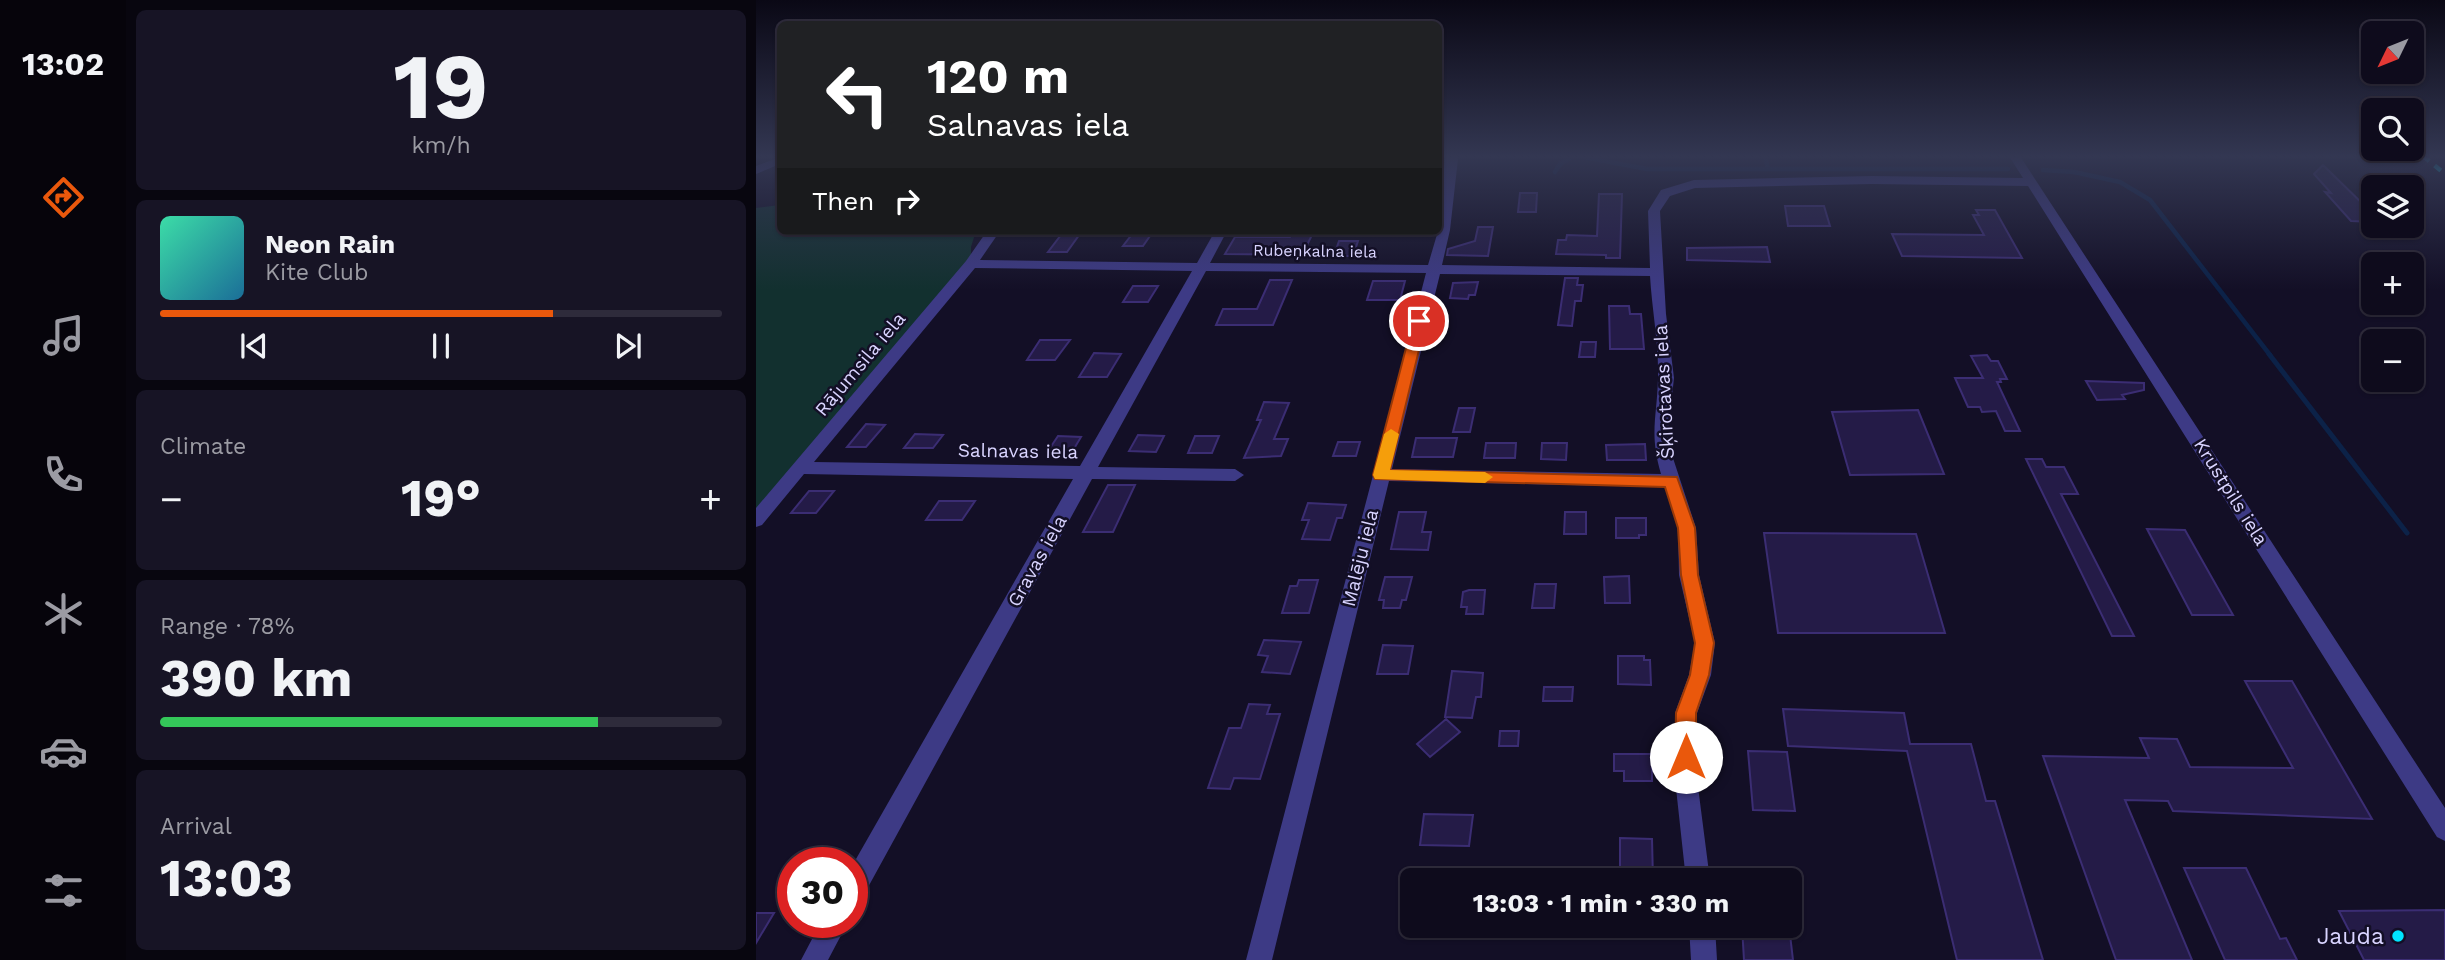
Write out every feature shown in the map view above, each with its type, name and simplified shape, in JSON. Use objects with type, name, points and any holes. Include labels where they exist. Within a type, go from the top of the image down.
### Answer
[{"type":"street","name":"Malēju iela","points":[[1442,228],[1448,201]]},
{"type":"street","name":"Šķirotavas iela","points":[[1660,201],[1654,211],[1659,272],[1658,306],[1666,378],[1663,452],[1686,528],[1689,575],[1705,643],[1700,675],[1686,713],[1686,779],[1697,868]]},
{"type":"street","name":"Krustpils iela","points":[[2044,201],[2445,829]]},
{"type":"street","name":"Rājumsila iela","points":[[756,520],[993,235]]},
{"type":"street","name":"Gravas iela","points":[[868,862],[1219,235]]},
{"type":"street","name":"Malēju iela","points":[[1259,960],[1440,235]]},
{"type":"street","name":"Rubeņkalna iela","points":[[971,264],[1659,272]]},
{"type":"street","name":"Salnavas iela","points":[[799,468],[1235,475]]},
{"type":"street","points":[[1381,475],[1672,481]]},
{"type":"street","points":[[814,960],[826,938]]},
{"type":"street","points":[[1703,938],[1704,960]]},
{"type":"green space","points":[[777,205],[777,235],[975,235],[971,247],[971,264],[756,520],[756,208]]},
{"type":"building","points":[[1519,201],[1537,201],[1536,212],[1518,212]]},
{"type":"building","points":[[1599,201],[1622,201],[1620,258],[1606,258],[1606,255],[1556,254],[1558,240],[1566,240],[1567,235],[1597,236]]},
{"type":"building","points":[[2333,201],[2360,201],[2361,221],[2351,221]]},
{"type":"building","points":[[1785,206],[1824,206],[1830,226],[1788,226]]},
{"type":"building","points":[[1976,210],[1995,210],[2022,258],[1902,256],[1892,234],[1984,235],[1973,215],[1979,215]]},
{"type":"building","points":[[1478,227],[1493,227],[1488,256],[1447,255],[1448,249],[1475,241]]},
{"type":"building","points":[[1061,235],[1079,235],[1067,252],[1048,252]]},
{"type":"building","points":[[1131,235],[1151,235],[1143,246],[1123,246]]},
{"type":"building","points":[[1312,235],[1302,255],[1225,254],[1235,237]]},
{"type":"building","points":[[1339,241],[1358,241],[1353,256],[1334,256]]},
{"type":"building","points":[[1767,247],[1770,262],[1687,260],[1687,248]]},
{"type":"building","points":[[1565,278],[1578,278],[1577,285],[1583,285],[1581,301],[1575,301],[1572,326],[1558,325]]},
{"type":"building","points":[[1270,280],[1292,280],[1273,325],[1216,325],[1223,309],[1257,309]]},
{"type":"building","points":[[1373,281],[1405,281],[1400,300],[1367,300]]},
{"type":"building","points":[[1478,282],[1475,295],[1469,295],[1468,299],[1450,298],[1453,283]]},
{"type":"building","points":[[1133,286],[1158,286],[1148,302],[1123,302]]},
{"type":"building","points":[[1609,306],[1629,306],[1630,314],[1641,314],[1644,349],[1610,349]]},
{"type":"building","points":[[1040,340],[1070,340],[1055,360],[1027,360]]},
{"type":"building","points":[[1581,342],[1596,342],[1595,357],[1579,357]]},
{"type":"building","points":[[1094,353],[1121,354],[1107,377],[1079,377]]},
{"type":"building","points":[[1987,355],[1991,361],[1998,361],[2007,379],[1997,382],[2020,431],[2005,431],[1996,411],[1982,412],[1980,407],[1968,407],[1955,378],[1983,378],[1971,356]]},
{"type":"building","points":[[2086,381],[2144,383],[2144,390],[2122,395],[2125,399],[2097,400]]},
{"type":"building","points":[[1264,402],[1289,403],[1274,439],[1288,439],[1281,456],[1244,458],[1261,420],[1257,420]]},
{"type":"building","points":[[1459,408],[1475,408],[1470,432],[1453,432]]},
{"type":"building","points":[[1918,410],[1944,474],[1850,475],[1832,412]]},
{"type":"building","points":[[866,424],[885,425],[866,447],[847,447]]},
{"type":"building","points":[[915,434],[943,435],[933,448],[904,448]]},
{"type":"building","points":[[1138,435],[1164,436],[1156,452],[1129,451]]},
{"type":"building","points":[[1058,436],[1081,437],[1072,452],[1048,451]]},
{"type":"building","points":[[1195,436],[1219,436],[1212,453],[1188,453]]},
{"type":"building","points":[[1416,438],[1457,438],[1453,457],[1412,457]]},
{"type":"building","points":[[1338,442],[1360,442],[1356,456],[1333,456]]},
{"type":"building","points":[[1486,443],[1516,443],[1515,458],[1484,458]]},
{"type":"building","points":[[1542,443],[1567,443],[1566,460],[1541,459]]},
{"type":"building","points":[[1645,444],[1646,460],[1607,460],[1606,445]]},
{"type":"building","points":[[2026,459],[2042,459],[2046,467],[2064,467],[2078,494],[2061,494],[2134,636],[2112,636]]},
{"type":"building","points":[[1108,485],[1135,485],[1113,532],[1083,532]]},
{"type":"building","points":[[809,491],[834,491],[816,513],[791,513]]},
{"type":"building","points":[[939,501],[975,501],[962,520],[926,520]]},
{"type":"building","points":[[1308,503],[1346,505],[1342,518],[1337,518],[1330,540],[1302,539],[1309,520],[1302,520]]},
{"type":"building","points":[[1399,512],[1426,512],[1422,532],[1431,532],[1428,550],[1391,549]]},
{"type":"building","points":[[1565,512],[1586,512],[1586,534],[1564,534]]},
{"type":"building","points":[[1616,518],[1646,518],[1646,535],[1639,535],[1639,538],[1616,538]]},
{"type":"building","points":[[2147,529],[2185,530],[2233,615],[2192,615]]},
{"type":"building","points":[[1764,533],[1916,534],[1945,633],[1778,633]]},
{"type":"building","points":[[1629,576],[1630,603],[1605,603],[1604,577]]},
{"type":"building","points":[[1385,577],[1412,577],[1406,600],[1402,600],[1400,608],[1383,608],[1384,600],[1379,600]]},
{"type":"building","points":[[1299,580],[1318,580],[1309,613],[1282,613],[1290,586],[1297,586]]},
{"type":"building","points":[[1535,584],[1556,584],[1554,608],[1532,608]]},
{"type":"building","points":[[1485,590],[1483,614],[1466,614],[1467,607],[1461,607],[1463,592]]},
{"type":"building","points":[[1264,640],[1301,642],[1290,674],[1262,672],[1268,656],[1258,655]]},
{"type":"building","points":[[1383,645],[1413,646],[1408,674],[1377,674]]},
{"type":"building","points":[[1618,656],[1644,656],[1644,660],[1650,660],[1651,685],[1618,684]]},
{"type":"building","points":[[1452,671],[1483,673],[1481,697],[1476,697],[1472,718],[1445,717]]},
{"type":"building","points":[[2245,681],[2292,681],[2372,819],[2173,811],[2168,801],[2125,800],[2192,960],[2116,960],[2043,756],[2149,758],[2140,738],[2177,739],[2190,767],[2293,768]]},
{"type":"building","points":[[1544,687],[1573,687],[1572,701],[1543,701]]},
{"type":"building","points":[[1249,704],[1270,705],[1267,714],[1280,714],[1260,779],[1234,778],[1230,789],[1208,788],[1229,728],[1241,728]]},
{"type":"building","points":[[1783,709],[1904,713],[1910,744],[1971,744],[1986,801],[1995,801],[2043,960],[1957,960],[1907,751],[1788,746]]},
{"type":"building","points":[[1446,719],[1460,732],[1430,757],[1417,744]]},
{"type":"building","points":[[1500,731],[1519,731],[1518,746],[1499,746]]},
{"type":"building","points":[[1748,751],[1787,752],[1795,811],[1753,810]]},
{"type":"building","points":[[1614,754],[1652,754],[1652,781],[1624,781],[1624,771],[1614,771]]},
{"type":"building","points":[[1424,814],[1473,815],[1469,846],[1420,845]]},
{"type":"building","points":[[1620,838],[1652,839],[1653,868],[1620,868]]},
{"type":"building","points":[[2184,868],[2246,868],[2280,939],[2286,938],[2297,960],[2225,960]]},
{"type":"building","name":"Jauda","points":[[2445,910],[2445,960],[2364,960],[2339,911]]},
{"type":"building","points":[[756,913],[774,913],[756,943]]},
{"type":"building","points":[[1743,938],[1790,938],[1793,960],[1744,960]]},
{"type":"waterway","points":[[2151,201],[2270,355]]},
{"type":"waterway","points":[[2269,354],[2407,533]]},
{"type":"slow traffic","points":[[1391,434],[1381,475],[1485,477]]},
{"type":"place","name":"Jauda","points":[[2398,936]]},
{"type":"route","points":[[1419,321],[1381,475],[1672,481],[1686,528],[1689,575],[1705,643],[1700,675],[1686,713],[1686,757]]}]
